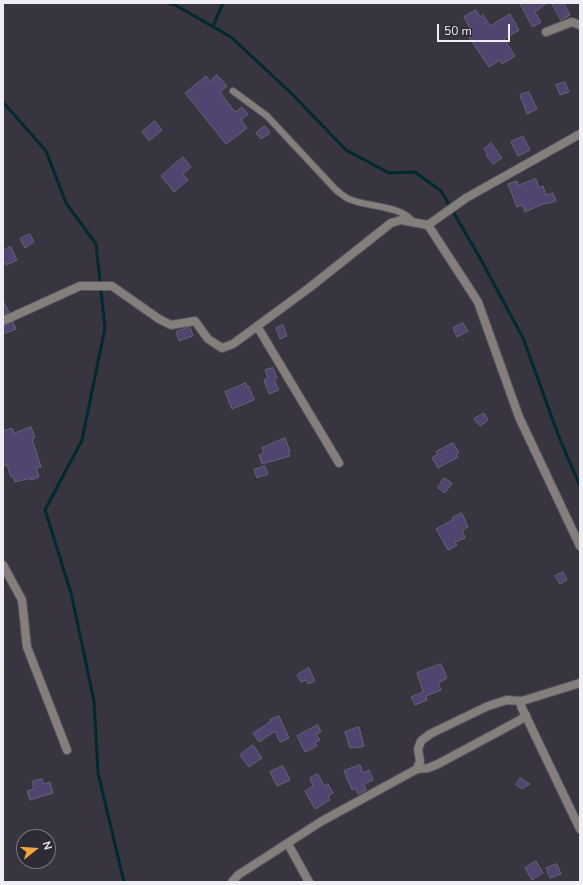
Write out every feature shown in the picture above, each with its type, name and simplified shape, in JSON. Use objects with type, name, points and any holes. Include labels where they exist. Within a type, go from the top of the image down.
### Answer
[{"type":"street","points":[[546,32],[572,22],[580,25]]},
{"type":"street","points":[[428,225],[466,198],[580,134]]},
{"type":"street","points":[[3,321],[80,286],[112,286],[159,319],[171,325],[195,321],[208,339],[222,348],[233,344],[309,288],[391,223],[401,220],[428,225],[478,302],[519,417],[580,546]]},
{"type":"street","points":[[257,326],[339,463]]},
{"type":"street","points":[[3,565],[22,600],[26,647],[68,750]]},
{"type":"street","points":[[417,769],[420,761],[418,748],[421,741],[430,734],[488,706],[507,700],[522,701],[580,683]]},
{"type":"street","points":[[522,701],[521,706],[580,829]]},
{"type":"street","points":[[232,882],[238,875],[322,821],[417,769],[428,768],[438,764],[520,720],[526,715]]},
{"type":"street","points":[[288,844],[310,882]]},
{"type":"lane","points":[[233,92],[267,116],[336,190],[348,199],[394,210],[409,217],[412,221]]},
{"type":"building","points":[[520,3],[547,3],[535,12],[541,22],[533,27]]},
{"type":"building","points":[[552,3],[564,3],[570,15],[561,20]]},
{"type":"building","points":[[476,10],[480,17],[483,15],[490,26],[510,14],[519,30],[504,39],[515,56],[502,64],[500,60],[489,67],[469,37],[473,34],[464,17]]},
{"type":"building","points":[[217,75],[227,86],[220,92],[235,112],[242,107],[248,114],[241,120],[247,128],[226,144],[185,93],[206,76],[210,81]]},
{"type":"building","points":[[565,82],[569,92],[560,95],[556,85]]},
{"type":"building","points":[[529,92],[537,109],[527,114],[520,95]]},
{"type":"building","points":[[155,121],[162,130],[149,141],[142,132]]},
{"type":"building","points":[[265,126],[270,133],[261,139],[256,133]]},
{"type":"building","points":[[523,136],[530,150],[518,156],[511,142]]},
{"type":"building","points":[[491,143],[502,158],[493,164],[486,155],[488,154],[484,149]]},
{"type":"building","points":[[183,157],[191,167],[183,174],[188,180],[174,192],[161,176]]},
{"type":"building","points":[[536,179],[539,188],[543,186],[546,195],[553,193],[556,201],[545,203],[525,212],[523,205],[517,207],[508,184],[517,181],[518,185]]},
{"type":"building","points":[[30,234],[34,242],[25,248],[20,239]]},
{"type":"building","points":[[11,247],[17,260],[6,265],[6,263],[3,264],[3,250]]},
{"type":"building","points":[[3,301],[9,312],[3,315]]},
{"type":"building","points":[[13,322],[16,329],[3,334],[3,326]]},
{"type":"building","points":[[463,323],[468,331],[457,337],[453,328]]},
{"type":"building","points":[[283,325],[287,336],[280,339],[276,328]]},
{"type":"building","points":[[190,327],[193,336],[179,341],[176,332]]},
{"type":"building","points":[[273,368],[277,378],[274,380],[279,390],[269,394],[264,380],[268,378],[265,370]]},
{"type":"building","points":[[246,383],[247,387],[249,386],[254,400],[232,409],[225,392]]},
{"type":"building","points":[[484,413],[488,420],[480,426],[474,419]]},
{"type":"building","points":[[31,427],[35,438],[32,439],[41,467],[36,468],[39,477],[31,480],[31,478],[15,482],[13,476],[11,477],[7,465],[3,466],[3,431],[12,428],[14,433]]},
{"type":"building","points":[[285,438],[290,451],[288,451],[290,456],[262,464],[259,455],[264,453],[262,448]]},
{"type":"building","points":[[453,443],[459,453],[456,454],[458,457],[438,468],[432,458],[438,454],[436,452]]},
{"type":"building","points":[[265,466],[268,474],[257,478],[254,470]]},
{"type":"building","points":[[444,478],[452,483],[445,493],[438,488]]},
{"type":"building","points":[[462,513],[468,527],[462,530],[465,538],[455,542],[457,545],[448,550],[436,529],[453,520],[452,518]]},
{"type":"building","points":[[563,572],[567,580],[560,584],[555,576]]},
{"type":"building","points":[[441,664],[447,678],[438,683],[441,690],[426,696],[427,700],[415,705],[411,697],[423,692],[417,673]]},
{"type":"building","points":[[309,668],[315,681],[308,684],[306,680],[301,682],[297,675]]},
{"type":"building","points":[[279,716],[289,738],[280,742],[275,731],[259,742],[253,733],[270,722],[270,720]]},
{"type":"building","points":[[318,725],[321,732],[316,734],[320,740],[315,743],[317,746],[305,752],[297,736]]},
{"type":"building","points":[[359,727],[364,746],[350,748],[345,732]]},
{"type":"building","points":[[253,745],[262,758],[249,767],[240,755]]},
{"type":"building","points":[[360,765],[363,773],[369,770],[373,780],[364,784],[366,790],[358,794],[355,788],[352,790],[344,771]]},
{"type":"building","points":[[283,766],[290,780],[277,786],[270,772]]},
{"type":"building","points":[[318,774],[324,786],[328,784],[333,793],[328,796],[330,800],[315,809],[305,791],[313,786],[310,778]]},
{"type":"building","points":[[520,778],[530,784],[522,789],[516,785]]},
{"type":"building","points":[[42,779],[44,784],[50,782],[53,793],[30,800],[27,791],[34,789],[32,782]]},
{"type":"building","points":[[536,861],[543,873],[532,880],[525,868]]},
{"type":"building","points":[[557,864],[561,874],[550,878],[546,868]]},
{"type":"waterway","points":[[169,3],[231,37],[292,94],[346,150],[389,173],[415,172],[441,191],[480,258],[523,338],[559,437],[580,486]]},
{"type":"waterway","points":[[213,26],[223,3]]},
{"type":"waterway","points":[[3,102],[46,151],[66,203],[96,244],[105,328],[82,440],[45,510],[71,593],[94,701],[98,773],[124,882]]}]
